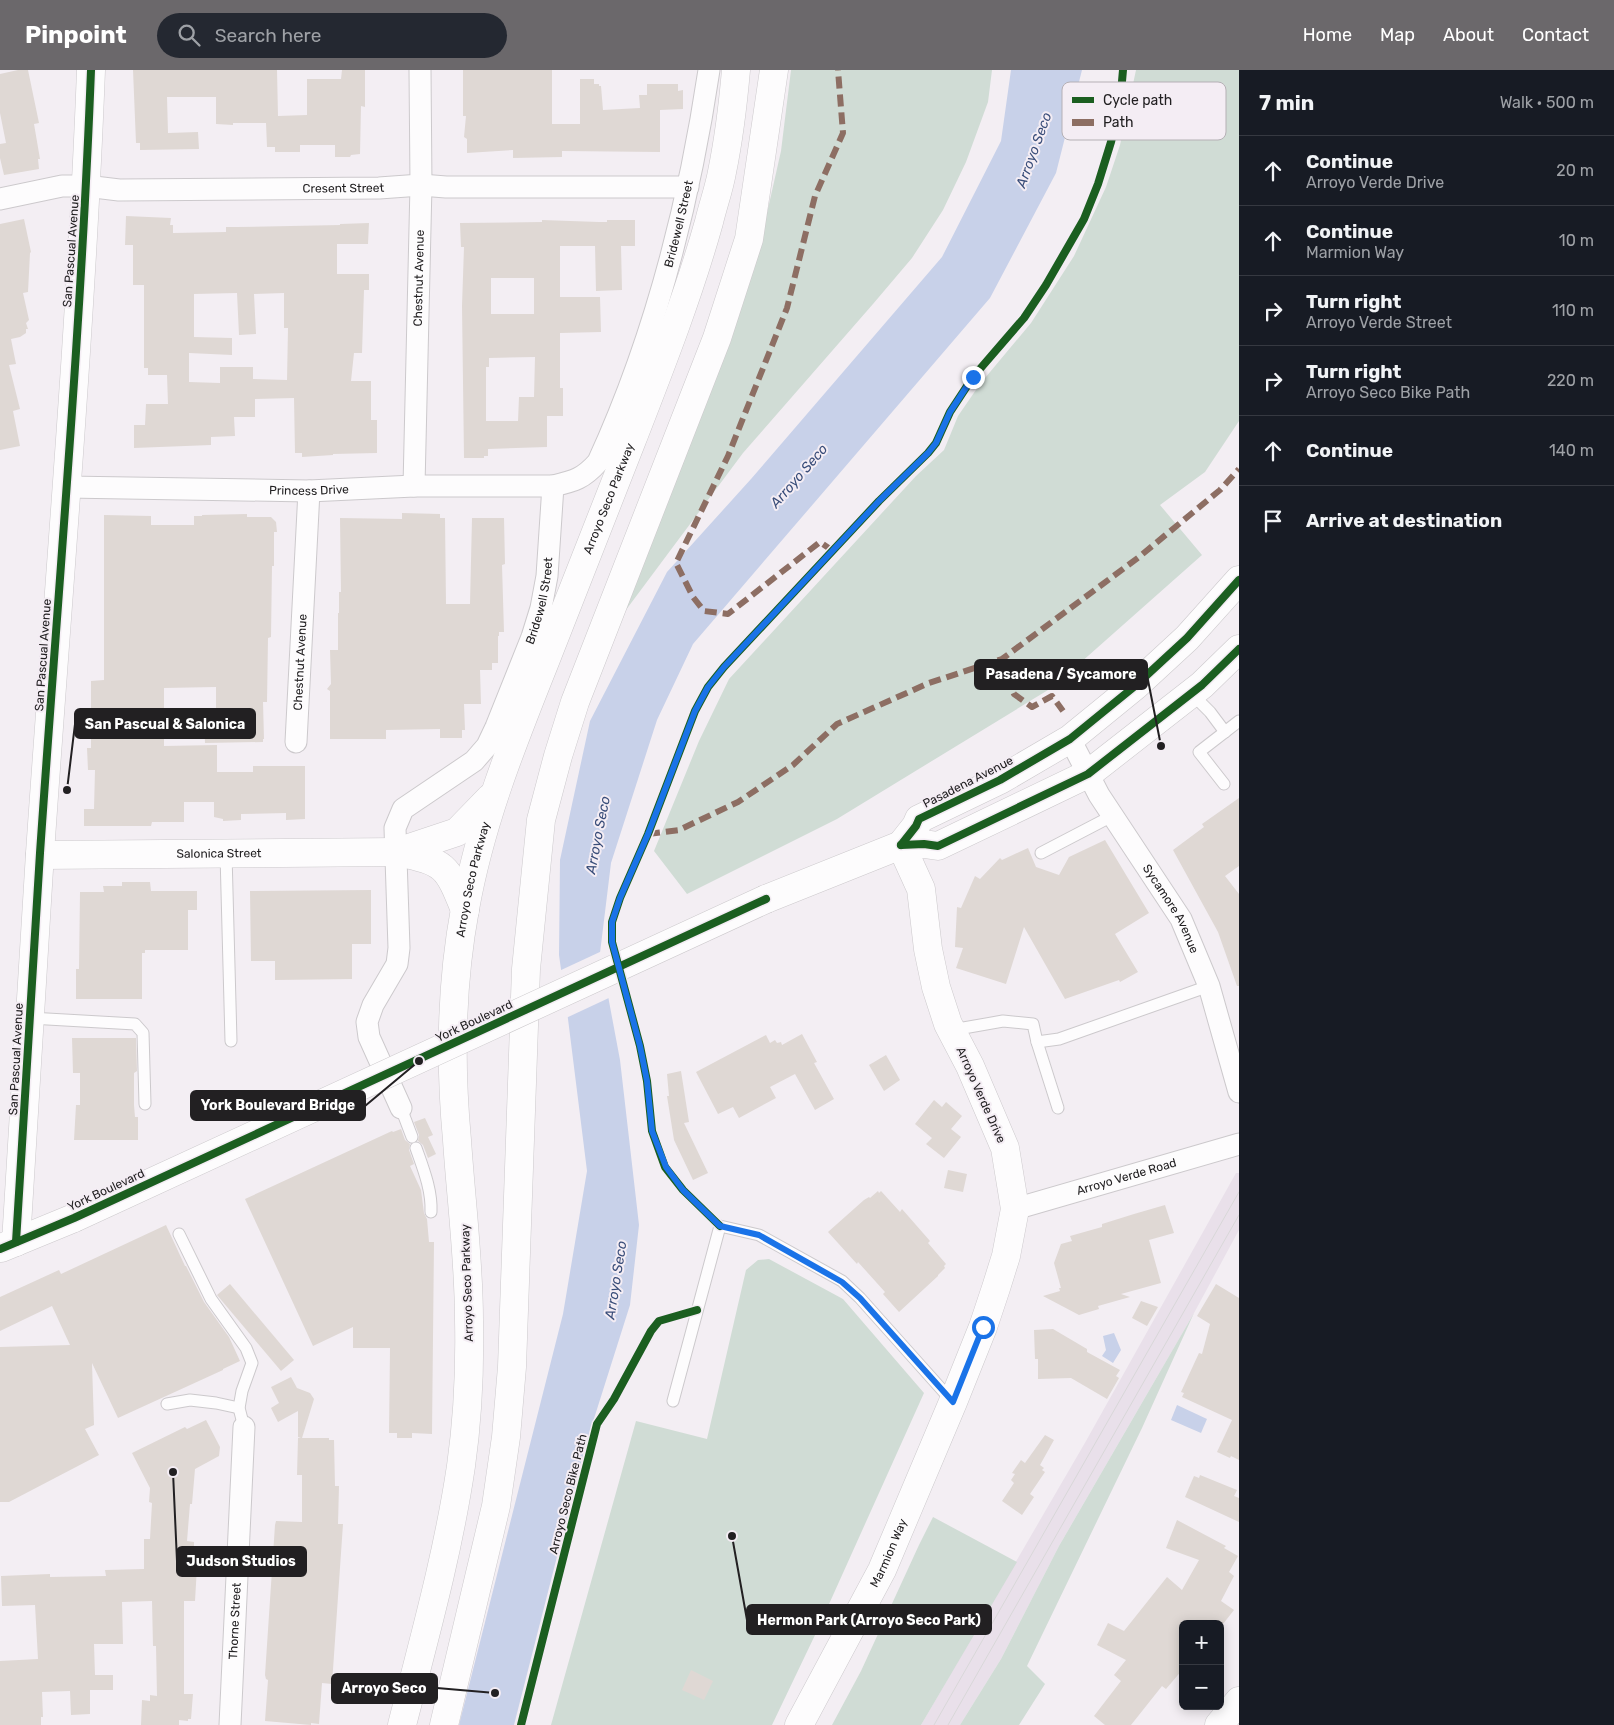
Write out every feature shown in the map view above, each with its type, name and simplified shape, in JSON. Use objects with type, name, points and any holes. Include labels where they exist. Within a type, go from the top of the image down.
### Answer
[{"type":"main road","name":"San Pascual Avenue","points":[[8,1245],[30,1018],[67,487],[92,70]]},
{"type":"main road","name":"Arroyo Seco Parkway","points":[[402,1725],[442,1566],[462,1465],[469,1389],[470,1315],[466,1239],[456,1137],[454,1018],[458,957],[476,854],[496,791],[524,715],[665,356],[697,266],[722,174],[736,70]]},
{"type":"main road","points":[[444,1725],[496,1506],[506,1437],[512,1366],[526,969],[541,820],[575,702],[717,338],[748,239],[774,70]]},
{"type":"main road","name":"Pasadena Avenue","points":[[901,845],[916,826],[919,819],[1000,780],[1070,738],[1135,686],[1188,638],[1239,580]]},
{"type":"main road","points":[[901,845],[924,844],[938,846],[1088,774],[1192,694],[1239,649]]},
{"type":"main road","points":[[397,852],[457,832],[496,791]]},
{"type":"main road","name":"York Boulevard","points":[[8,1245],[74,1218],[766,899],[901,845]]},
{"type":"main road","name":"Arroyo Verde Drive","points":[[901,845],[921,889],[928,949],[936,987],[952,1030],[970,1066],[1005,1148],[1015,1209],[1006,1256],[983,1327],[964,1376]]},
{"type":"main road","points":[[397,852],[424,858],[440,865],[453,880],[465,910]]},
{"type":"main road","name":"Salonica Street","points":[[40,855],[397,852]]},
{"type":"main road","name":"Marmion Way","points":[[799,1725],[882,1570],[964,1376]]},
{"type":"main road","points":[[1219,1725],[1239,1701]]},
{"type":"street","name":"Chestnut Avenue","points":[[414,486],[421,185],[420,70]]},
{"type":"street","name":"Bridewell Street","points":[[401,1108],[369,1037],[367,1022],[373,1005],[397,964],[399,948],[395,828],[403,809],[474,761],[487,746],[496,727],[532,637],[540,608],[547,576],[552,486],[572,481],[587,474],[598,462],[652,324],[688,187],[709,70]]},
{"type":"street","name":"Cresent Street","points":[[0,199],[62,186],[128,190],[379,188],[421,185],[446,187],[688,187]]},
{"type":"street","name":"Princess Drive","points":[[67,487],[309,491],[414,486],[552,486]]},
{"type":"street","name":"Chestnut Avenue","points":[[296,742],[309,491]]},
{"type":"street","name":"Sycamore Avenue","points":[[1070,738],[1099,795],[1181,919],[1209,986],[1239,1092]]},
{"type":"street","name":"Arroyo Verde Road","points":[[1015,1209],[1239,1144]]},
{"type":"street","name":"Thorne Street","points":[[230,1725],[241,1418]]},
{"type":"lane","points":[[1192,694],[1210,712],[1225,732]]},
{"type":"lane","points":[[1224,784],[1199,752],[1239,720]]},
{"type":"lane","points":[[1041,853],[1112,816]]},
{"type":"lane","points":[[226,854],[231,1040]]},
{"type":"lane","points":[[1037,1042],[1059,1039],[1209,986]]},
{"type":"lane","points":[[30,1018],[135,1024],[143,1033],[144,1104]]},
{"type":"lane","points":[[952,1030],[1004,1021],[1033,1024],[1058,1108]]},
{"type":"lane","points":[[401,1108],[426,1178],[431,1212]]},
{"type":"lane","points":[[673,1401],[720,1226],[759,1235],[842,1282],[860,1298],[953,1402]]},
{"type":"lane","points":[[167,1404],[190,1400],[216,1403],[241,1418],[242,1391],[252,1364],[246,1348],[212,1298],[179,1234]]},
{"type":"shaded area","points":[[791,70],[992,70],[988,102],[966,162],[943,210],[912,258],[743,453],[614,626],[760,244],[781,151]]},
{"type":"shaded area","points":[[1136,70],[1239,70],[1239,421],[1205,472],[1160,505],[1202,555],[1053,687],[837,819],[687,894],[654,851],[699,741],[729,679],[916,476],[944,450],[958,416],[980,384],[1031,323],[1074,256],[1106,187],[1121,140],[1226,140],[1226,82],[1133,82]]},
{"type":"shaded area","points":[[1236,1173],[1239,1173],[1239,1230],[1194,1313],[1059,1546],[1001,1659],[960,1725],[921,1725],[1086,1441]]},
{"type":"shaded area","points":[[769,1259],[843,1299],[924,1393],[816,1633],[772,1725],[551,1725],[636,1421],[707,1439],[746,1270],[758,1260]]},
{"type":"shaded area","points":[[1194,1313],[1142,1428],[1027,1666],[1045,1684],[1019,1725],[960,1725],[1001,1659],[1059,1546]]},
{"type":"shaded area","points":[[933,1517],[1017,1562],[921,1725],[832,1725],[861,1671]]},
{"type":"water","name":"Arroyo Seco","points":[[1011,70],[1082,70],[1079,82],[1062,82],[1062,140],[1064,140],[1056,173],[990,298],[693,644],[657,720],[611,863],[600,953],[620,1060],[639,1225],[630,1305],[585,1447],[514,1725],[459,1725],[563,1314],[587,1171],[559,955],[560,860],[590,721],[667,572],[751,479],[942,257],[1001,141]]},
{"type":"water","points":[[1114,1333],[1121,1350],[1113,1363],[1102,1356],[1106,1350],[1103,1336]]},
{"type":"water","points":[[1177,1405],[1207,1419],[1201,1433],[1171,1420]]},
{"type":"pier","points":[[602,951],[611,997],[566,1018],[559,971]]},
{"type":"building","points":[[28,70],[39,123],[34,124],[40,159],[38,159],[39,169],[4,175],[0,158],[0,144],[6,143],[0,113],[0,74]]},
{"type":"building","points":[[133,70],[277,70],[278,116],[307,115],[307,79],[341,79],[342,70],[365,70],[365,107],[361,106],[360,154],[351,155],[350,157],[335,157],[335,145],[300,145],[300,152],[275,152],[275,147],[267,147],[266,123],[216,124],[216,97],[167,97],[168,133],[198,132],[199,149],[140,150],[140,143],[136,143]]},
{"type":"building","points":[[463,70],[552,70],[552,124],[580,124],[580,79],[594,79],[594,84],[601,86],[603,110],[640,108],[639,95],[647,95],[647,84],[678,84],[678,91],[683,90],[683,109],[660,110],[660,152],[562,151],[562,157],[513,158],[513,150],[467,153],[467,139],[464,137],[466,116],[463,116]]},
{"type":"building","points":[[126,216],[171,218],[170,225],[173,225],[173,233],[226,232],[226,227],[369,223],[368,244],[337,244],[337,274],[369,274],[369,290],[364,290],[362,353],[354,353],[351,381],[371,381],[371,420],[377,420],[377,453],[302,457],[302,453],[295,453],[294,398],[255,399],[255,417],[234,417],[235,436],[211,437],[211,445],[134,448],[134,425],[145,425],[146,404],[168,404],[167,375],[148,375],[148,368],[144,368],[144,285],[133,285],[133,245],[125,245]],"holes":[[[237,293],[239,335],[256,334],[254,294],[284,293],[284,328],[288,328],[287,380],[253,379],[253,367],[220,367],[220,383],[189,382],[189,353],[232,355],[232,338],[194,337],[194,294]]]},
{"type":"building","points":[[24,219],[31,252],[28,292],[23,293],[29,320],[26,323],[28,329],[26,329],[26,333],[11,339],[16,364],[9,365],[20,409],[13,411],[20,446],[0,450],[0,224]]},
{"type":"building","points":[[542,220],[607,222],[607,220],[635,220],[635,246],[621,246],[622,290],[596,291],[595,246],[560,246],[560,297],[600,297],[601,332],[560,333],[560,388],[563,388],[563,416],[547,416],[547,447],[488,449],[488,456],[484,456],[484,458],[464,458],[462,306],[464,247],[461,247],[460,223],[542,222]],"holes":[[[491,278],[534,278],[534,314],[491,314]],[[535,357],[534,397],[519,397],[518,421],[486,421],[486,367],[489,367],[489,358]]]},
{"type":"building","points":[[402,513],[440,514],[440,518],[445,518],[446,604],[470,604],[472,518],[504,518],[505,564],[502,565],[504,632],[499,632],[498,636],[498,663],[492,663],[492,670],[480,670],[481,704],[464,704],[465,730],[462,730],[462,738],[440,738],[440,729],[386,730],[386,739],[330,739],[330,691],[327,689],[331,684],[330,650],[338,650],[339,592],[341,592],[340,518],[402,519]]},
{"type":"building","points":[[247,514],[247,517],[271,517],[276,522],[277,532],[274,532],[271,637],[268,638],[267,702],[263,702],[263,742],[205,743],[204,718],[216,718],[216,687],[164,688],[164,746],[217,745],[217,772],[253,772],[253,766],[305,766],[305,819],[286,820],[286,813],[241,814],[241,820],[223,821],[223,819],[214,817],[214,802],[184,802],[184,822],[152,822],[151,826],[84,826],[84,809],[94,809],[95,770],[88,770],[87,748],[91,748],[91,681],[104,680],[104,515],[151,516],[151,525],[194,525],[194,516]]},
{"type":"building","points":[[1239,798],[1239,866],[1225,876],[1239,894],[1239,986],[1237,986],[1218,932],[1173,850],[1204,827],[1202,824]]},
{"type":"building","points":[[1105,840],[1149,913],[1115,934],[1138,972],[1120,982],[1119,980],[1065,999],[1024,927],[1006,984],[956,968],[963,948],[955,947],[957,907],[961,908],[975,876],[980,879],[1000,858],[1002,860],[1028,848],[1036,867],[1059,875],[1069,857]]},
{"type":"building","points":[[122,882],[150,882],[151,891],[197,891],[197,910],[188,910],[188,950],[145,950],[145,953],[142,953],[142,999],[76,999],[76,969],[79,969],[80,892],[104,892],[103,886],[122,886]]},
{"type":"building","points":[[371,890],[371,944],[352,944],[352,979],[275,980],[275,961],[251,961],[250,891]]},
{"type":"building","points":[[802,1034],[817,1062],[814,1063],[834,1099],[815,1110],[795,1074],[770,1087],[776,1098],[739,1118],[733,1107],[718,1114],[696,1072],[766,1035],[770,1043],[775,1040],[777,1043],[781,1042],[782,1045]]},
{"type":"building","points":[[72,1038],[136,1038],[137,1071],[134,1073],[134,1105],[135,1117],[138,1117],[138,1140],[74,1140],[76,1105],[80,1105],[80,1073],[73,1073]]},
{"type":"building","points":[[886,1055],[900,1080],[884,1091],[869,1065]]},
{"type":"building","points":[[681,1071],[689,1122],[684,1123],[708,1173],[693,1180],[674,1140],[667,1096],[669,1096],[667,1074]]},
{"type":"building","points":[[934,1100],[942,1107],[946,1102],[962,1116],[951,1129],[961,1137],[944,1158],[926,1144],[932,1138],[915,1124]]},
{"type":"building","points":[[425,1118],[433,1135],[428,1137],[436,1154],[428,1158],[423,1145],[418,1141],[419,1135],[414,1122]]},
{"type":"building","points":[[401,1129],[405,1140],[410,1144],[409,1150],[414,1164],[410,1166],[421,1190],[424,1213],[427,1219],[429,1242],[434,1242],[432,1434],[412,1433],[412,1438],[397,1438],[397,1433],[389,1433],[390,1348],[353,1348],[353,1327],[313,1346],[245,1199],[392,1131]]},
{"type":"building","points":[[948,1170],[967,1174],[963,1192],[944,1188]]},
{"type":"building","points":[[878,1191],[879,1193],[881,1191],[900,1212],[902,1209],[930,1241],[928,1243],[946,1264],[938,1276],[899,1312],[883,1294],[885,1292],[828,1232],[864,1200],[870,1198]]},
{"type":"building","points":[[1165,1205],[1174,1233],[1149,1240],[1161,1283],[1121,1294],[1130,1297],[1098,1306],[1099,1309],[1079,1315],[1043,1296],[1060,1291],[1059,1288],[1061,1288],[1054,1263],[1061,1244],[1072,1241],[1070,1236]]},
{"type":"building","points":[[166,1225],[204,1302],[229,1337],[240,1361],[118,1418],[92,1363],[94,1425],[85,1429],[99,1455],[9,1502],[0,1502],[0,1347],[70,1345],[52,1306],[0,1331],[0,1297],[59,1270],[61,1274]]},
{"type":"building","points":[[230,1284],[294,1360],[281,1371],[217,1295]]},
{"type":"building","points":[[1216,1284],[1239,1298],[1239,1460],[1217,1452],[1232,1420],[1182,1397],[1184,1393],[1181,1392],[1199,1353],[1202,1354],[1210,1324],[1197,1316]]},
{"type":"building","points":[[1141,1301],[1158,1307],[1147,1326],[1132,1318]]},
{"type":"building","points":[[1053,1329],[1087,1349],[1087,1352],[1120,1370],[1116,1376],[1119,1378],[1107,1399],[1071,1378],[1038,1379],[1038,1359],[1035,1359],[1034,1330]]},
{"type":"building","points":[[291,1377],[297,1388],[310,1393],[314,1399],[302,1438],[329,1438],[329,1440],[334,1440],[335,1486],[339,1486],[338,1524],[343,1524],[332,1684],[322,1683],[319,1724],[311,1723],[311,1725],[265,1721],[268,1680],[265,1675],[275,1525],[276,1521],[302,1522],[302,1475],[297,1475],[298,1438],[301,1438],[298,1437],[298,1411],[278,1422],[271,1408],[279,1403],[271,1387]]},
{"type":"building","points":[[206,1420],[220,1447],[219,1456],[195,1469],[192,1504],[190,1504],[187,1541],[194,1542],[194,1567],[197,1567],[195,1601],[184,1601],[184,1694],[193,1694],[191,1719],[188,1719],[188,1721],[179,1720],[179,1725],[141,1725],[142,1700],[150,1701],[150,1695],[157,1696],[156,1646],[153,1646],[152,1601],[122,1602],[123,1644],[94,1644],[95,1675],[113,1675],[113,1690],[90,1690],[90,1714],[71,1715],[70,1691],[42,1692],[43,1717],[41,1717],[41,1725],[0,1725],[0,1661],[38,1659],[35,1605],[2,1606],[1,1576],[50,1574],[50,1577],[106,1576],[105,1570],[144,1569],[144,1539],[150,1539],[152,1503],[149,1502],[150,1488],[132,1453],[185,1427],[187,1429]]},
{"type":"building","points":[[1045,1435],[1054,1440],[1040,1465],[1044,1468],[1042,1470],[1045,1472],[1030,1494],[1034,1497],[1022,1515],[1002,1501],[1014,1483],[1011,1480],[1015,1474],[1012,1473],[1021,1460],[1025,1463]]},
{"type":"building","points":[[1200,1475],[1237,1490],[1234,1496],[1239,1498],[1239,1522],[1185,1497],[1194,1476],[1199,1478]]},
{"type":"building","points":[[1177,1520],[1226,1546],[1224,1548],[1238,1556],[1229,1572],[1234,1576],[1221,1601],[1234,1610],[1224,1623],[1224,1620],[1179,1620],[1179,1674],[1166,1689],[1162,1686],[1131,1725],[1105,1725],[1094,1716],[1121,1681],[1114,1675],[1126,1660],[1097,1645],[1108,1623],[1124,1631],[1167,1577],[1182,1590],[1199,1560],[1166,1548]]},
{"type":"building","points":[[691,1670],[713,1681],[704,1700],[682,1690]]},
{"type":"tram line","points":[[934,1725],[1239,1192]]},
{"type":"tram line","points":[[948,1725],[1239,1215]]},
{"type":"marked path","points":[[833,551],[820,542],[728,614],[704,611],[693,597],[676,563],[728,456],[787,308],[815,196],[843,133],[838,70]]},
{"type":"marked path","points":[[648,834],[679,830],[738,802],[793,765],[837,724],[929,683],[1002,659],[1139,557],[1220,490],[1239,469]]},
{"type":"marked path","points":[[1002,659],[1014,694],[1032,707],[1052,696],[1063,711]]},
{"type":"cycle path","points":[[16,1242],[40,853],[75,364],[91,70]]},
{"type":"cycle path","points":[[1122,82],[1123,70]]},
{"type":"cycle path","points":[[720,1226],[683,1190],[665,1167],[652,1131],[647,1081],[640,1046],[612,942],[612,922],[620,898],[648,834],[695,711],[708,687],[724,667],[879,501],[936,443],[950,412],[973,377],[1024,318],[1046,285],[1084,219],[1098,184],[1111,140]]},
{"type":"cycle path","points":[[901,845],[916,826],[919,819],[1000,780],[1070,739],[1135,686],[1187,638],[1239,580]]},
{"type":"cycle path","points":[[901,845],[924,844],[938,846],[1088,774],[1202,685],[1239,649]]},
{"type":"cycle path","points":[[0,1249],[74,1218],[766,899]]},
{"type":"cycle path","name":"Arroyo Seco Bike Path","points":[[521,1725],[597,1424],[614,1399],[651,1331],[659,1321],[697,1310]]},
{"type":"place","name":"Pasadena / Sycamore","points":[[1161,746]]},
{"type":"place","name":"San Pascual & Salonica","points":[[67,790]]},
{"type":"place","name":"York Boulevard Bridge","points":[[419,1061]]},
{"type":"place","name":"Judson Studios","points":[[173,1472]]},
{"type":"place","name":"Hermon Park (Arroyo Seco Park)","points":[[732,1536]]},
{"type":"place","name":"Arroyo Seco","points":[[495,1693]]},
{"type":"route","points":[[973,377],[950,412],[936,443],[928,453],[879,501],[724,667],[708,687],[695,711],[648,834],[620,898],[612,922],[612,942],[640,1046],[647,1081],[652,1131],[666,1167],[683,1190],[720,1226],[759,1235],[842,1282],[860,1298],[953,1402],[983,1327]]}]
